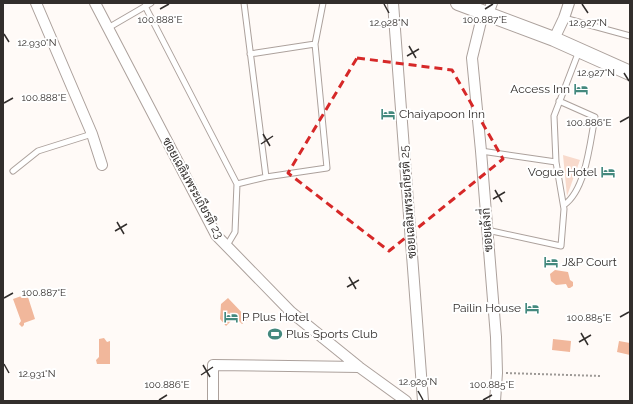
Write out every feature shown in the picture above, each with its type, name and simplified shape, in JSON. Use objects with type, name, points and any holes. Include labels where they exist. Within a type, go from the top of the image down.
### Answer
[{"type":"main road","points":[[458,3],[488,10],[630,73]]},
{"type":"street","points":[[36,3],[92,134],[102,165]]},
{"type":"street","name":"ซอยเฉลิมพระเกียรติ 23","points":[[95,3],[216,235],[291,312],[359,367],[406,401]]},
{"type":"street","name":"ซอยเฉลิมพระเกียรติ 25","points":[[393,3],[423,401]]},
{"type":"street","points":[[554,39],[569,3]]},
{"type":"street","name":"ซอยเล้งกี่","points":[[488,10],[472,58],[482,151],[496,337],[497,373],[495,401]]},
{"type":"street","points":[[212,401],[214,365],[359,367]]},
{"type":"lane","points":[[108,28],[151,3]]},
{"type":"lane","points":[[243,3],[266,177]]},
{"type":"lane","points":[[237,184],[266,177],[327,168],[315,44],[323,3]]},
{"type":"lane","points":[[146,6],[237,184],[235,232],[226,246]]},
{"type":"lane","points":[[564,18],[630,36]]},
{"type":"lane","points":[[250,54],[315,44]]},
{"type":"lane","points":[[487,230],[561,246],[564,205],[556,162],[554,116],[579,50]]},
{"type":"lane","points":[[559,101],[595,117],[586,159],[578,186],[570,201],[564,205]]},
{"type":"lane","points":[[13,171],[38,151],[92,134]]},
{"type":"lane","points":[[482,151],[556,162]]},
{"type":"path","points":[[497,373],[601,376]]},
{"type":"highlighted area","points":[[357,58],[452,70],[503,159],[389,251],[288,173]]},
{"type":"shaded area","points":[[563,155],[580,160],[567,196]]},
{"type":"shaded area","points":[[555,270],[568,272],[570,280],[573,282],[573,286],[568,288],[566,284],[556,285],[551,281],[550,274]]},
{"type":"shaded area","points":[[27,294],[35,319],[24,323],[22,327],[19,324],[21,321],[13,299]]},
{"type":"shaded area","points":[[228,298],[248,319],[242,324],[235,317],[226,326],[220,319],[221,304]]},
{"type":"shaded area","points":[[104,338],[107,342],[110,341],[110,364],[97,364],[96,360],[99,357],[99,339]]},
{"type":"shaded area","points":[[553,339],[571,341],[570,352],[552,350]]},
{"type":"shaded area","points":[[619,341],[630,343],[630,355],[617,352]]},
{"type":"place","name":"Access Inn","points":[[581,89]]},
{"type":"place","name":"Chaiyapoon Inn","points":[[388,114]]},
{"type":"place","name":"Vogue Hotel","points":[[608,172]]},
{"type":"place","name":"J&P Court","points":[[551,262]]},
{"type":"place","name":"Pailin House","points":[[532,308]]},
{"type":"place","name":"P Plus Hotel","points":[[231,317]]},
{"type":"place","name":"Plus Sports Club","points":[[275,334]]}]
